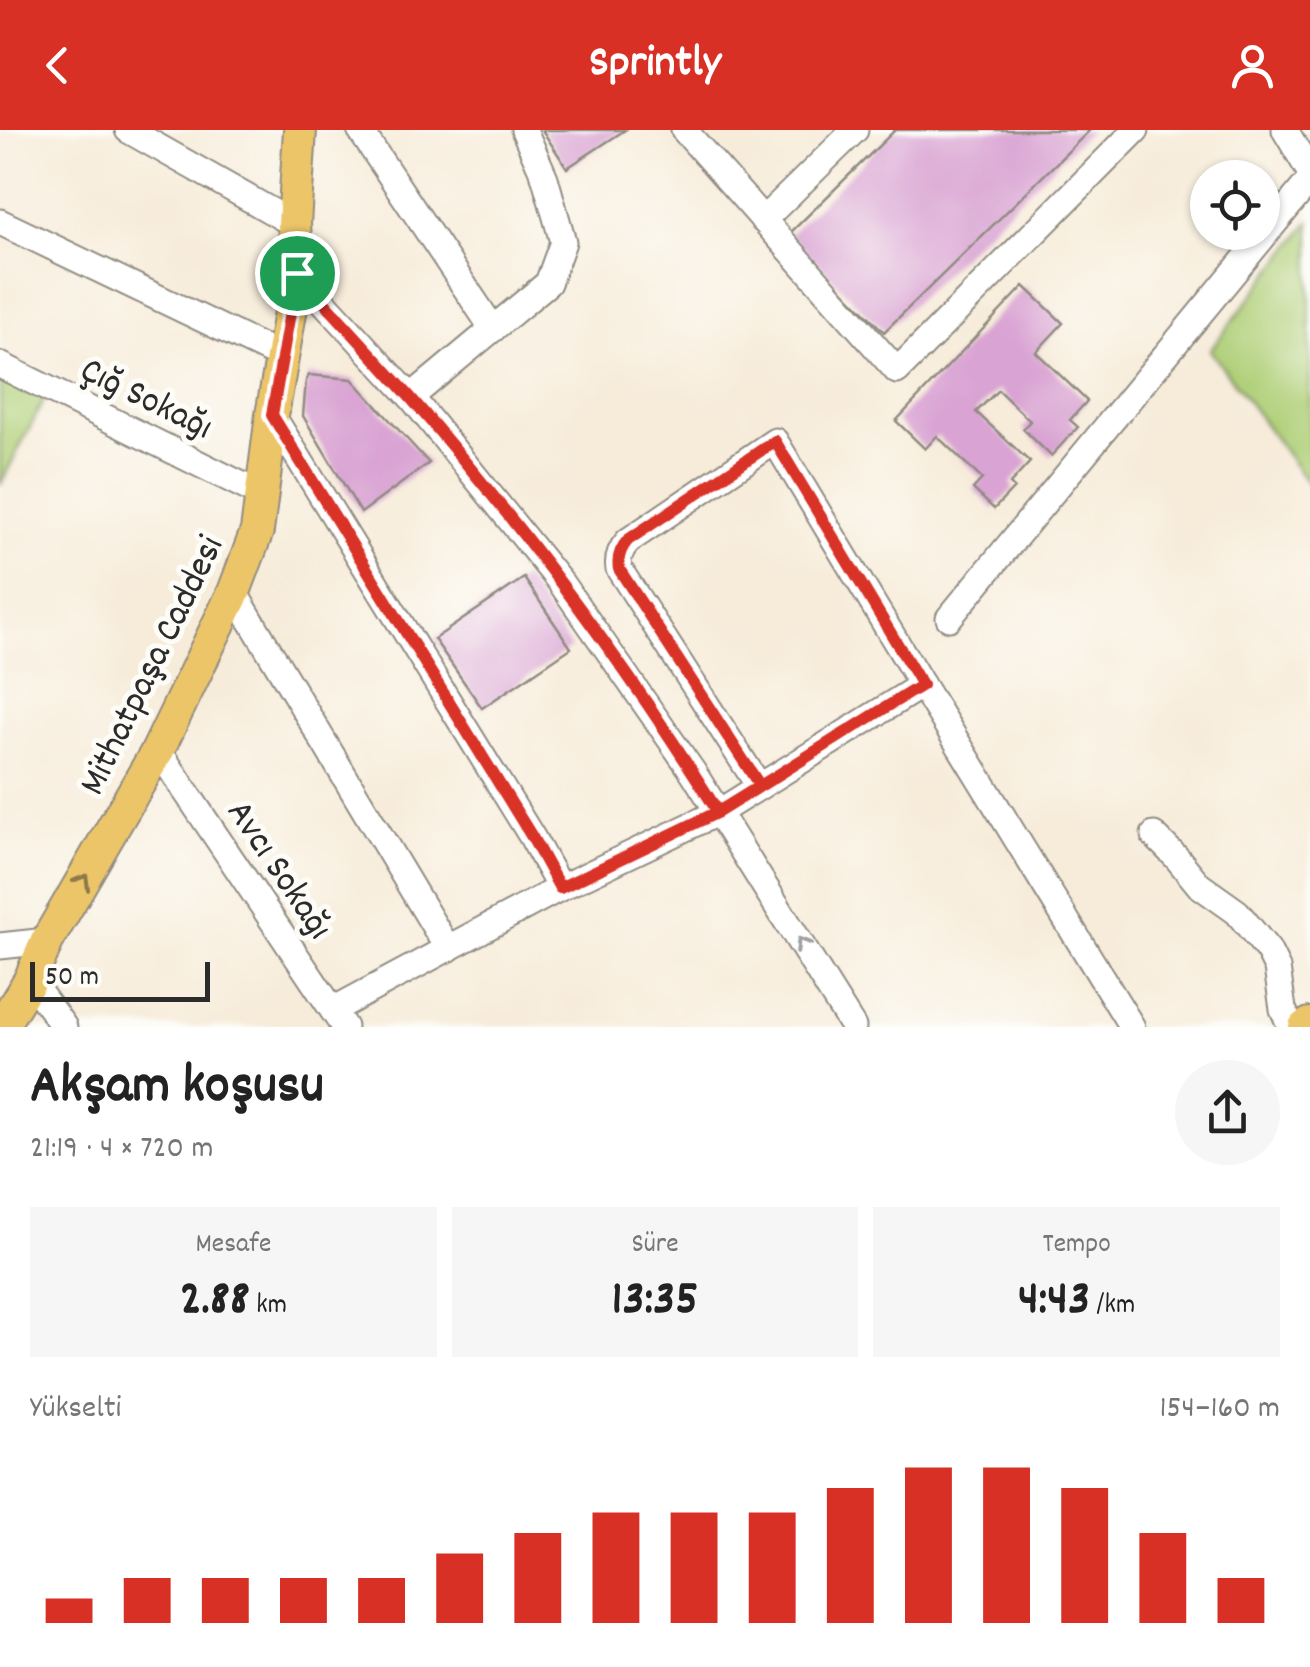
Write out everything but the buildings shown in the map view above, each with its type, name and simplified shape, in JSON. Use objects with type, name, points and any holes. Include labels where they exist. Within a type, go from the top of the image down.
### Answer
[{"type":"main road","name":"Mithatpaşa Caddesi","points":[[2,1027],[158,750],[234,592],[257,531],[297,273],[294,224],[300,130]]},
{"type":"street","points":[[128,130],[294,224]]},
{"type":"street","points":[[360,130],[493,328]]},
{"type":"street","points":[[410,398],[548,283],[564,242],[545,178],[524,130]]},
{"type":"street","points":[[684,130],[897,371],[1136,130]]},
{"type":"street","points":[[763,220],[855,130]]},
{"type":"street","points":[[949,618],[1310,176],[1284,130]]},
{"type":"street","points":[[0,222],[282,357]]},
{"type":"street","points":[[297,273],[410,398],[561,583],[694,772],[853,1027]]},
{"type":"street","name":"Çığ Sokağı","points":[[0,364],[262,495]]},
{"type":"street","points":[[272,415],[560,888]]},
{"type":"street","points":[[760,786],[618,562],[628,540],[775,441],[1132,1027]]},
{"type":"street","points":[[234,592],[448,948]]},
{"type":"street","points":[[338,1019],[448,948],[560,888],[718,812],[922,685]]},
{"type":"street","name":"Avcı Sokağı","points":[[158,750],[338,1019]]},
{"type":"street","points":[[1154,835],[1199,884],[1237,912],[1268,950],[1277,968],[1282,1009],[1291,1027]]},
{"type":"street","points":[[0,946],[47,942]]},
{"type":"street","points":[[30,980],[64,1027]]},
{"type":"green space","points":[[1310,222],[1310,486],[1210,350]]},
{"type":"green space","points":[[0,378],[45,398],[0,485]]},
{"type":"route","points":[[297,273],[272,415],[560,888],[718,812],[760,786],[618,562],[628,540],[775,441],[922,685],[841,736],[718,812],[561,583],[410,398],[297,273]]}]
